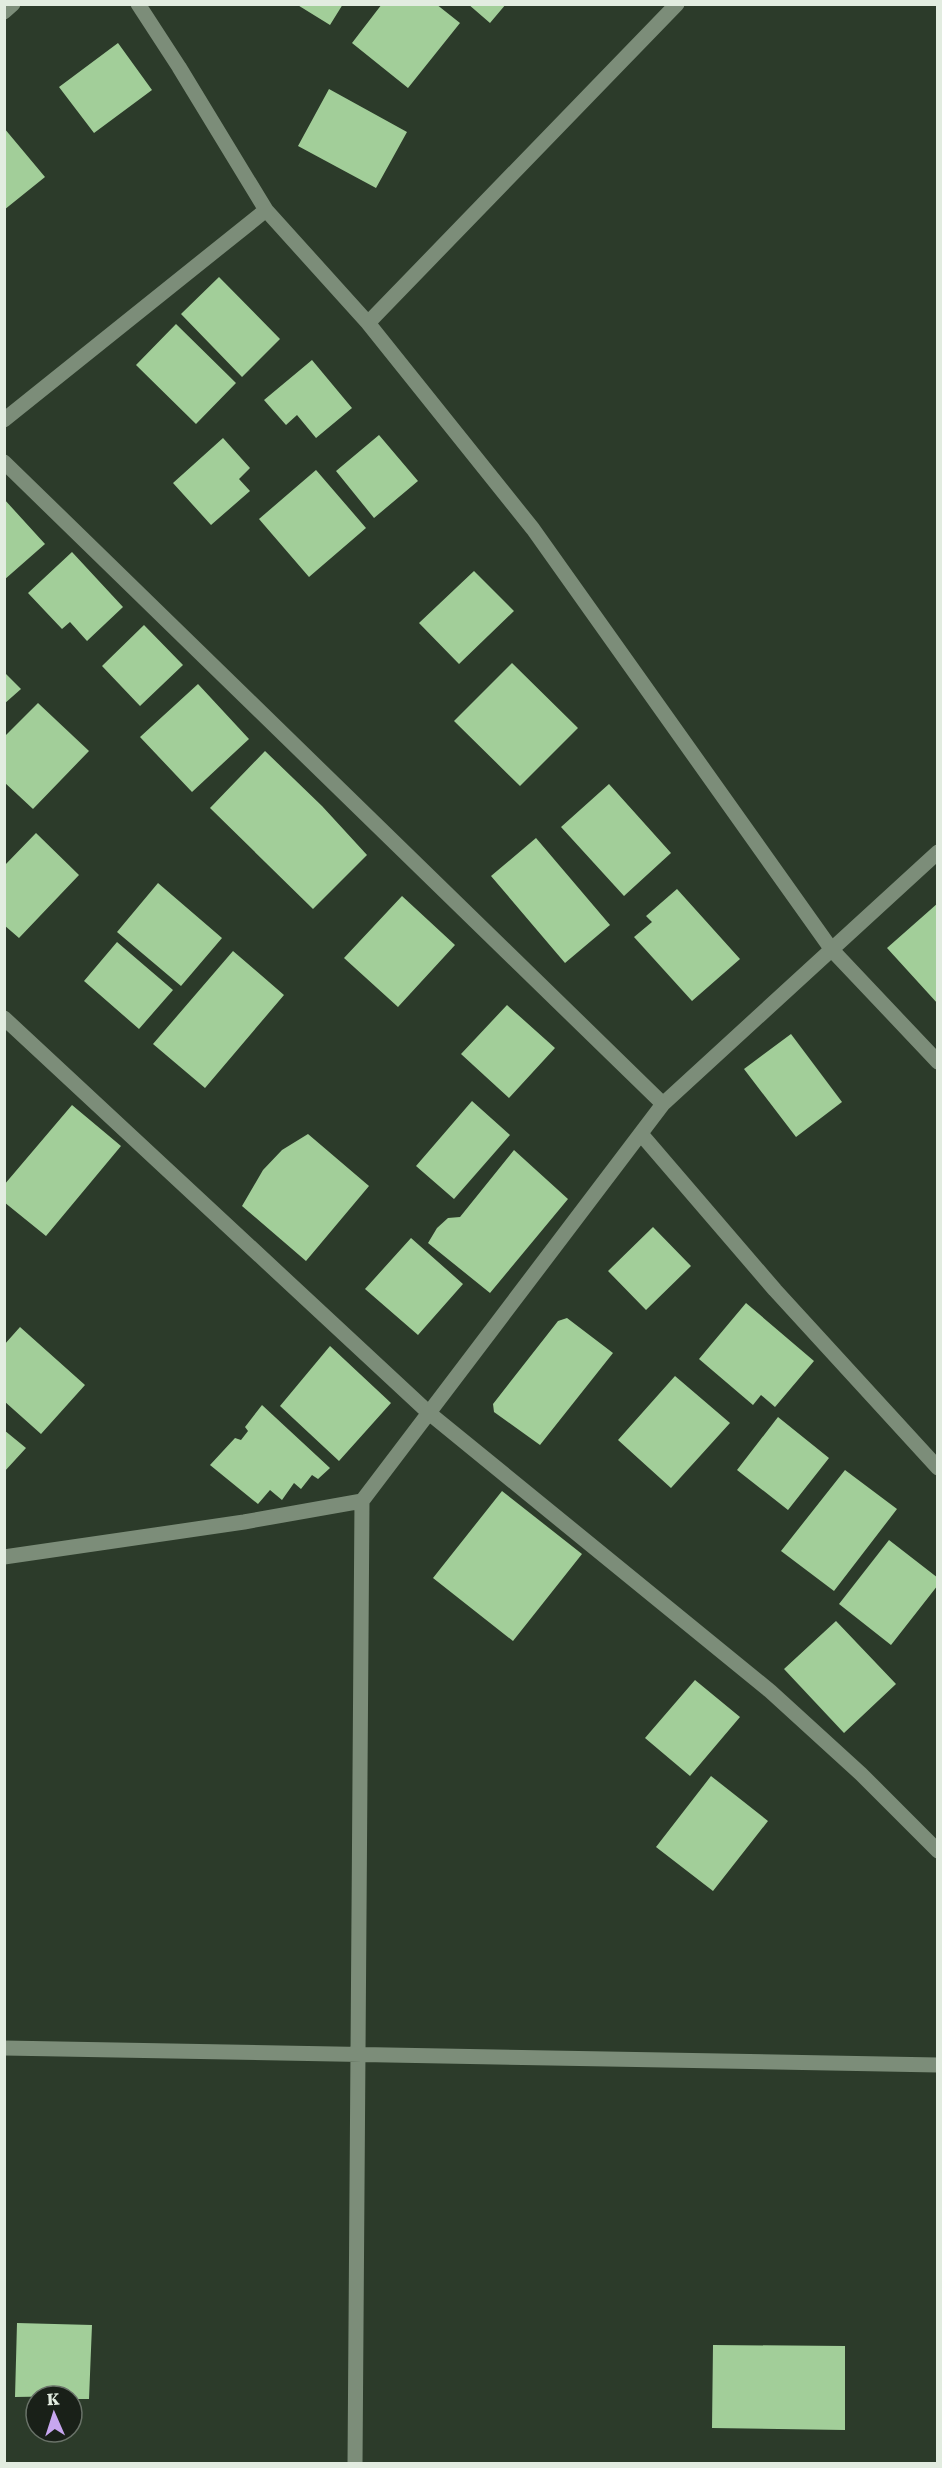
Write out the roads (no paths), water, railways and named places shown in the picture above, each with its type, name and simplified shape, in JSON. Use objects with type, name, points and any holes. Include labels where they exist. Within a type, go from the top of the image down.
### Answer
[{"type":"street","points":[[4,12],[13,4]]},
{"type":"street","points":[[138,4],[266,210],[368,323],[533,529],[832,950],[938,1062]]},
{"type":"street","points":[[368,323],[677,4]]},
{"type":"street","points":[[4,420],[266,210]]},
{"type":"street","points":[[4,462],[663,1104]]},
{"type":"street","points":[[355,2463],[356,2055],[362,1501],[663,1104],[938,852]]},
{"type":"street","points":[[4,1018],[429,1413],[770,1691],[861,1773],[938,1851]]},
{"type":"street","points":[[641,1134],[775,1290],[938,1468]]},
{"type":"street","points":[[4,1557],[244,1522],[362,1501]]},
{"type":"street","points":[[4,2048],[938,2065]]}]
